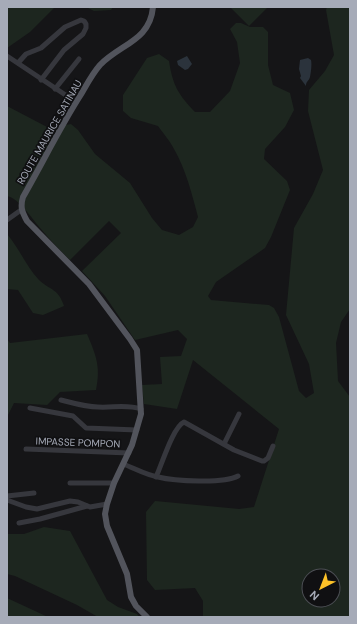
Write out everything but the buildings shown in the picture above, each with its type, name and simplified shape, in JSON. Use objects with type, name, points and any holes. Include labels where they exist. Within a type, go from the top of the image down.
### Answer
[{"type":"main road","name":"ROUTE MAURICE SATINAU","points":[[21,210],[23,197],[53,141],[99,66],[145,30],[150,21],[153,7]]},
{"type":"main road","points":[[21,210],[27,221],[89,284],[137,350],[141,414],[132,445],[114,483],[105,514],[107,526],[127,574],[131,597],[136,606],[147,617]]},
{"type":"street","points":[[18,63],[26,54],[41,48],[65,27],[81,20],[84,21],[86,28],[83,34],[64,50],[41,80]]},
{"type":"street","points":[[7,56],[76,102]]},
{"type":"street","points":[[55,89],[79,59]]},
{"type":"street","points":[[7,220],[21,210]]},
{"type":"street","points":[[61,400],[87,406],[102,407],[127,405],[141,409]]},
{"type":"street","points":[[30,408],[73,416],[86,428],[137,430]]},
{"type":"street","points":[[224,444],[239,414]]},
{"type":"street","points":[[156,477],[174,434],[181,424],[187,422],[245,455],[264,461],[268,458],[273,446]]},
{"type":"street","name":"IMPASSE POMPON","points":[[26,449],[128,453]]},
{"type":"street","points":[[123,464],[156,477],[185,480],[230,480],[238,476]]},
{"type":"street","points":[[70,483],[114,483]]},
{"type":"street","points":[[7,496],[34,493]]},
{"type":"street","points":[[7,500],[26,507],[37,509],[70,501],[88,506]]},
{"type":"street","points":[[19,523],[40,520],[88,506],[107,504]]},
{"type":"shaded area","points":[[7,7],[55,7],[30,32],[7,48]]},
{"type":"shaded area","points":[[86,7],[113,7],[111,10],[94,11]]},
{"type":"shaded area","points":[[230,7],[268,7],[249,26]]},
{"type":"shaded area","points":[[327,7],[350,7],[350,309],[341,322],[336,343],[338,381],[350,397],[350,617],[203,617],[203,601],[195,588],[155,590],[147,580],[146,512],[155,501],[239,509],[254,507],[279,429],[193,360],[177,409],[144,404],[142,385],[162,384],[160,357],[181,356],[187,339],[178,330],[135,340],[105,296],[82,271],[121,233],[109,221],[70,260],[48,237],[26,210],[17,201],[7,196],[7,106],[49,128],[71,124],[78,130],[95,154],[130,183],[152,218],[162,230],[179,235],[193,227],[198,217],[182,165],[172,146],[158,126],[131,118],[123,111],[123,95],[147,58],[159,54],[169,61],[172,77],[177,89],[189,106],[195,112],[210,112],[230,91],[240,63],[237,42],[230,29],[236,23],[241,23],[250,27],[263,27],[268,32],[268,65],[273,85],[290,93],[294,110],[285,127],[265,149],[264,159],[287,181],[290,190],[265,248],[216,282],[208,296],[211,300],[269,305],[274,308],[279,317],[299,391],[306,398],[314,393],[309,364],[286,315],[294,228],[313,194],[323,170],[308,111],[309,90],[325,71],[334,55],[326,10]]},
{"type":"shaded area","points":[[187,56],[192,64],[185,70],[178,65],[177,61]]},
{"type":"shaded area","points":[[308,58],[311,60],[311,68],[310,77],[306,83],[306,86],[300,78],[301,76],[299,69],[300,60]]},
{"type":"shaded area","points":[[7,234],[34,275],[43,284],[57,293],[64,306],[43,315],[33,313],[18,290],[7,289]]},
{"type":"shaded area","points":[[87,334],[97,361],[98,374],[96,390],[60,392],[47,405],[14,403],[7,417],[7,339],[10,343]]},
{"type":"shaded area","points":[[44,527],[70,531],[107,600],[118,607],[137,614],[139,617],[98,617],[77,605],[15,576],[7,574],[7,534],[24,534]]},
{"type":"shaded area","points":[[7,598],[48,617],[7,617]]}]
